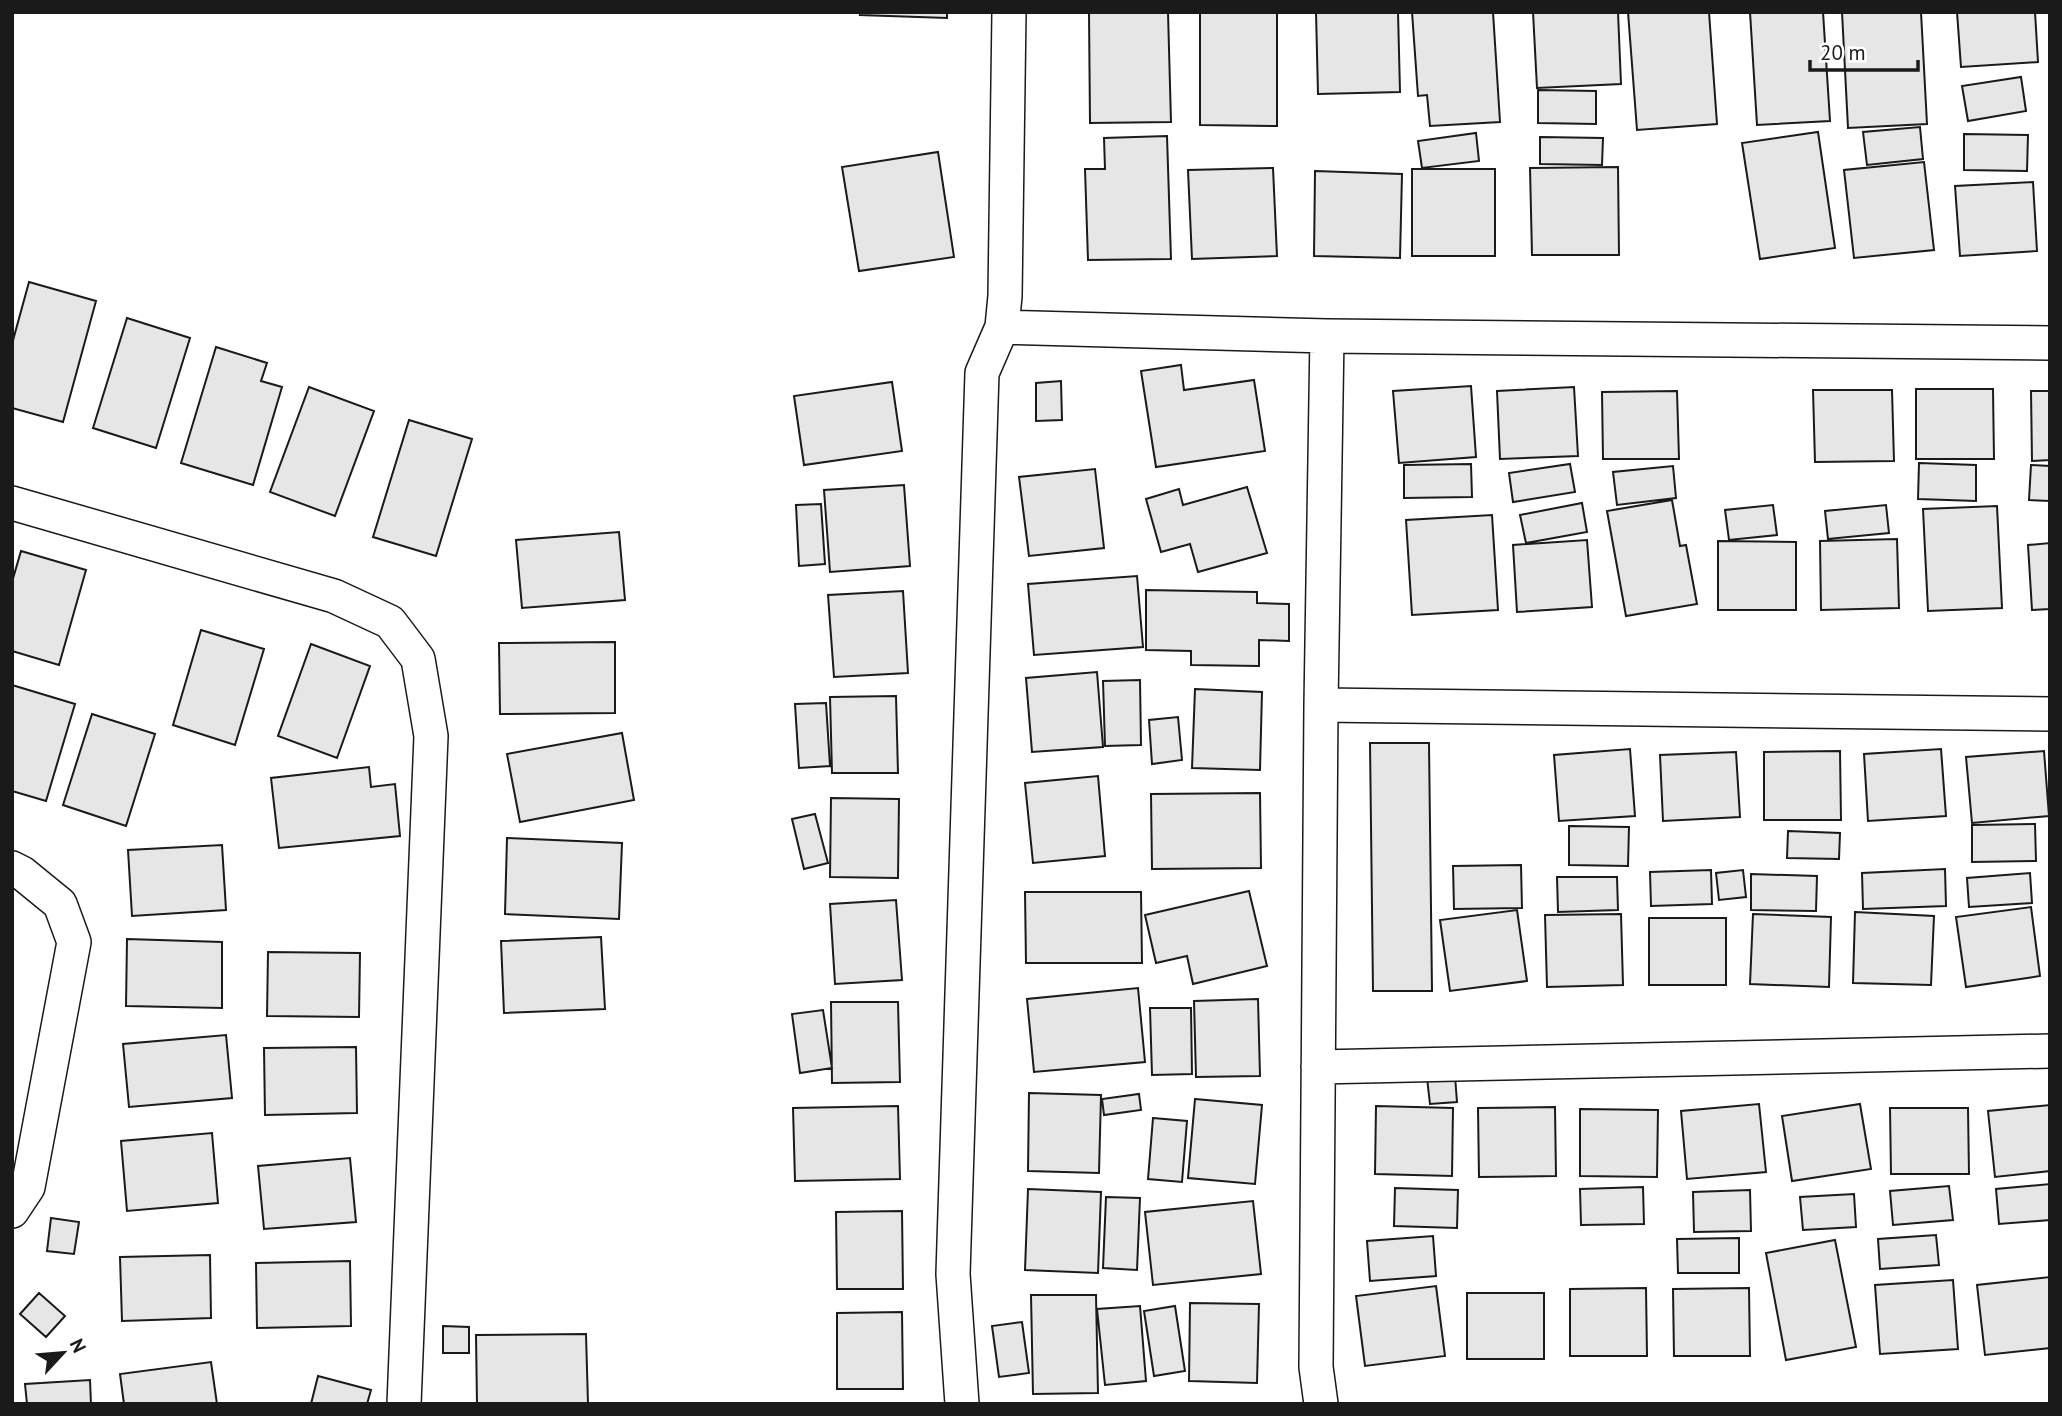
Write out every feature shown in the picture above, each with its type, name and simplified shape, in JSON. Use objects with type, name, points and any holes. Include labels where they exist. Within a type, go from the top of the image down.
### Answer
[{"type":"street","points":[[962,1404],[953,1274],[982,373],[1002,327],[1005,296],[1009,12]]},
{"type":"street","points":[[1002,327],[1328,336],[2050,343]]},
{"type":"street","points":[[1321,1404],[1316,1367],[1321,705],[1328,336]]},
{"type":"street","points":[[13,504],[334,596],[390,622],[418,659],[431,736],[404,1404]]},
{"type":"street","points":[[1321,705],[2050,714]]},
{"type":"street","points":[[12,869],[22,873],[60,904],[74,942],[28,1187],[12,1211]]},
{"type":"street","points":[[1318,1067],[2050,1051]]},
{"type":"building","points":[[861,12],[947,12],[947,18],[860,15]]},
{"type":"building","points":[[1089,12],[1168,12],[1171,122],[1090,123]]},
{"type":"building","points":[[1200,12],[1277,12],[1277,126],[1200,125]]},
{"type":"building","points":[[1316,12],[1398,12],[1400,92],[1318,94]]},
{"type":"building","points":[[1412,12],[1493,12],[1500,122],[1430,126],[1427,95],[1418,96]]},
{"type":"building","points":[[1533,12],[1618,12],[1621,84],[1537,88]]},
{"type":"building","points":[[1628,12],[1709,12],[1717,124],[1637,130]]},
{"type":"building","points":[[1750,12],[1823,12],[1830,121],[1757,125]]},
{"type":"building","points":[[1842,12],[1921,12],[1927,124],[1848,128]]},
{"type":"building","points":[[1957,12],[2035,12],[2038,62],[1961,67]]},
{"type":"building","points":[[2021,77],[2026,111],[1968,121],[1962,86]]},
{"type":"building","points":[[1538,90],[1596,91],[1596,124],[1538,123]]},
{"type":"building","points":[[1920,127],[1923,159],[1867,165],[1863,132]]},
{"type":"building","points":[[1818,132],[1835,248],[1760,259],[1742,143]]},
{"type":"building","points":[[1476,133],[1479,161],[1422,168],[1418,141]]},
{"type":"building","points":[[1964,134],[2028,135],[2027,171],[1964,170]]},
{"type":"building","points":[[1167,136],[1171,259],[1088,260],[1085,169],[1105,169],[1104,138]]},
{"type":"building","points":[[1540,137],[1603,138],[1602,165],[1540,164]]},
{"type":"building","points":[[938,152],[954,257],[859,271],[842,167]]},
{"type":"building","points":[[1924,162],[1934,250],[1854,258],[1844,170]]},
{"type":"building","points":[[1618,167],[1619,255],[1532,255],[1530,168]]},
{"type":"building","points":[[1273,168],[1277,256],[1192,259],[1188,170]]},
{"type":"building","points":[[1412,169],[1495,169],[1495,256],[1412,256]]},
{"type":"building","points":[[1315,171],[1402,174],[1400,258],[1314,256]]},
{"type":"building","points":[[2033,182],[2037,251],[1960,256],[1955,186]]},
{"type":"building","points":[[29,282],[96,301],[63,422],[12,408],[12,344]]},
{"type":"building","points":[[127,318],[190,338],[156,448],[93,428]]},
{"type":"building","points":[[216,347],[267,363],[261,381],[282,387],[253,485],[181,463]]},
{"type":"building","points":[[1181,365],[1184,390],[1254,380],[1265,451],[1156,467],[1141,371]]},
{"type":"building","points":[[1061,381],[1062,420],[1036,421],[1036,383]]},
{"type":"building","points":[[892,382],[902,451],[804,465],[794,396]]},
{"type":"building","points":[[1471,386],[1476,457],[1399,463],[1393,391]]},
{"type":"building","points":[[309,387],[374,411],[335,516],[270,492]]},
{"type":"building","points":[[1574,387],[1578,456],[1500,459],[1497,391]]},
{"type":"building","points":[[1916,389],[1993,389],[1994,459],[1916,459]]},
{"type":"building","points":[[1813,390],[1892,390],[1894,461],[1815,462]]},
{"type":"building","points":[[1677,391],[1679,459],[1603,459],[1602,392]]},
{"type":"building","points":[[2031,391],[2050,391],[2050,460],[2032,461]]},
{"type":"building","points":[[409,420],[472,439],[436,556],[373,537]]},
{"type":"building","points":[[1919,463],[1976,465],[1976,501],[1918,499]]},
{"type":"building","points":[[1471,464],[1472,497],[1404,498],[1404,465]]},
{"type":"building","points":[[1570,464],[1575,492],[1513,502],[1509,473]]},
{"type":"building","points":[[2031,465],[2050,466],[2050,501],[2029,500]]},
{"type":"building","points":[[1673,466],[1676,498],[1617,505],[1613,472]]},
{"type":"building","points":[[1095,469],[1104,548],[1029,556],[1019,477]]},
{"type":"building","points":[[904,485],[910,566],[830,572],[824,490]]},
{"type":"building","points":[[1247,487],[1267,553],[1198,572],[1190,544],[1161,552],[1146,499],[1179,489],[1183,505]]},
{"type":"building","points":[[1672,500],[1680,546],[1686,545],[1697,604],[1626,616],[1607,511]]},
{"type":"building","points":[[1582,503],[1587,532],[1526,543],[1520,515]]},
{"type":"building","points":[[821,504],[825,564],[799,566],[796,505]]},
{"type":"building","points":[[1773,505],[1777,535],[1729,540],[1725,510]]},
{"type":"building","points":[[1886,505],[1889,533],[1828,539],[1825,511]]},
{"type":"building","points":[[1997,506],[2002,608],[1928,611],[1923,509]]},
{"type":"building","points":[[1492,515],[1498,610],[1412,615],[1406,520]]},
{"type":"building","points":[[619,532],[625,600],[522,608],[516,540]]},
{"type":"building","points":[[1897,539],[1899,608],[1821,610],[1820,541]]},
{"type":"building","points":[[1587,540],[1592,607],[1517,612],[1513,545]]},
{"type":"building","points":[[1718,541],[1796,542],[1796,610],[1718,610]]},
{"type":"building","points":[[2050,543],[2050,609],[2032,610],[2028,545]]},
{"type":"building","points":[[21,551],[86,570],[59,665],[12,651],[12,582]]},
{"type":"building","points":[[1137,576],[1143,647],[1034,655],[1028,584]]},
{"type":"building","points":[[1146,590],[1257,592],[1257,603],[1289,604],[1289,641],[1259,640],[1259,666],[1191,665],[1191,651],[1146,650]]},
{"type":"building","points":[[903,591],[908,673],[834,677],[828,595]]},
{"type":"building","points":[[201,630],[264,649],[235,745],[173,725]]},
{"type":"building","points":[[615,642],[615,713],[500,714],[499,643]]},
{"type":"building","points":[[311,644],[370,666],[337,758],[278,736]]},
{"type":"building","points":[[1097,672],[1103,747],[1032,752],[1026,678]]},
{"type":"building","points":[[1140,680],[1141,745],[1105,746],[1103,681]]},
{"type":"building","points":[[12,685],[75,704],[46,801],[12,791]]},
{"type":"building","points":[[1195,689],[1262,692],[1260,770],[1192,768]]},
{"type":"building","points":[[896,696],[898,773],[832,773],[830,697]]},
{"type":"building","points":[[826,703],[830,766],[799,768],[795,704]]},
{"type":"building","points":[[92,714],[155,734],[126,826],[63,805]]},
{"type":"building","points":[[1178,717],[1182,760],[1152,764],[1149,720]]},
{"type":"building","points":[[622,733],[634,800],[520,822],[507,754]]},
{"type":"building","points":[[1370,743],[1429,743],[1432,991],[1373,991]]},
{"type":"building","points":[[1630,749],[1635,816],[1559,821],[1554,755]]},
{"type":"building","points":[[1941,749],[1946,816],[1868,821],[1864,754]]},
{"type":"building","points":[[1840,751],[1841,820],[1764,820],[1764,752]]},
{"type":"building","points":[[2044,751],[2049,816],[1972,823],[1966,757]]},
{"type":"building","points":[[1736,752],[1740,817],[1663,821],[1660,755]]},
{"type":"building","points":[[369,767],[371,787],[395,784],[400,836],[279,848],[271,778]]},
{"type":"building","points":[[1098,776],[1105,856],[1033,863],[1025,783]]},
{"type":"building","points":[[1260,793],[1261,868],[1152,869],[1151,794]]},
{"type":"building","points":[[831,798],[899,799],[898,878],[830,877]]},
{"type":"building","points":[[815,814],[828,863],[804,869],[792,819]]},
{"type":"building","points":[[2035,824],[2036,861],[1972,862],[1972,825]]},
{"type":"building","points":[[1569,826],[1629,827],[1628,866],[1569,865]]},
{"type":"building","points":[[1788,831],[1840,833],[1839,859],[1787,858]]},
{"type":"building","points":[[507,838],[622,843],[619,919],[505,914]]},
{"type":"building","points":[[222,845],[226,910],[132,916],[128,850]]},
{"type":"building","points":[[1521,865],[1522,908],[1454,909],[1453,866]]},
{"type":"building","points":[[1945,869],[1946,906],[1863,909],[1862,873]]},
{"type":"building","points":[[1711,870],[1712,904],[1651,906],[1650,872]]},
{"type":"building","points":[[1743,870],[1746,897],[1719,900],[1716,873]]},
{"type":"building","points":[[2030,873],[2032,903],[1969,907],[1967,878]]},
{"type":"building","points":[[1751,874],[1817,876],[1816,911],[1751,910]]},
{"type":"building","points":[[1557,877],[1617,877],[1618,910],[1558,912]]},
{"type":"building","points":[[1249,891],[1267,966],[1193,984],[1187,956],[1156,963],[1145,915]]},
{"type":"building","points":[[1025,892],[1141,892],[1142,963],[1026,963]]},
{"type":"building","points":[[896,900],[902,980],[835,984],[830,904]]},
{"type":"building","points":[[2031,907],[2040,976],[1966,987],[1956,917]]},
{"type":"building","points":[[1517,910],[1527,981],[1450,991],[1440,920]]},
{"type":"building","points":[[1855,912],[1934,916],[1931,985],[1853,983]]},
{"type":"building","points":[[1621,914],[1623,985],[1547,987],[1545,915]]},
{"type":"building","points":[[1753,914],[1831,917],[1829,987],[1750,984]]},
{"type":"building","points":[[1649,918],[1726,918],[1726,985],[1649,985]]},
{"type":"building","points":[[601,937],[605,1009],[504,1013],[501,941]]},
{"type":"building","points":[[127,939],[222,942],[222,1008],[126,1006]]},
{"type":"building","points":[[268,952],[360,953],[359,1017],[267,1016]]},
{"type":"building","points":[[1138,988],[1145,1062],[1034,1072],[1027,999]]},
{"type":"building","points":[[1258,999],[1260,1076],[1196,1077],[1194,1001]]},
{"type":"building","points":[[831,1002],[898,1002],[900,1082],[832,1083]]},
{"type":"building","points":[[1150,1008],[1191,1008],[1192,1074],[1152,1075]]},
{"type":"building","points":[[823,1010],[832,1068],[800,1073],[792,1014]]},
{"type":"building","points":[[226,1035],[232,1098],[129,1107],[123,1044]]},
{"type":"building","points":[[356,1047],[357,1113],[265,1115],[264,1048]]},
{"type":"building","points":[[1455,1076],[1457,1102],[1430,1104],[1427,1078]]},
{"type":"building","points":[[1029,1093],[1101,1095],[1099,1173],[1028,1171]]},
{"type":"building","points":[[1139,1094],[1141,1110],[1104,1115],[1102,1099]]},
{"type":"building","points":[[1195,1099],[1262,1105],[1255,1184],[1188,1178]]},
{"type":"building","points":[[1759,1104],[1766,1172],[1687,1179],[1681,1111]]},
{"type":"building","points":[[1860,1104],[1871,1169],[1792,1181],[1782,1116]]},
{"type":"building","points":[[2050,1105],[2050,1171],[1995,1177],[1988,1111]]},
{"type":"building","points":[[898,1106],[900,1179],[795,1181],[793,1108]]},
{"type":"building","points":[[1376,1106],[1453,1108],[1452,1176],[1375,1174]]},
{"type":"building","points":[[1555,1107],[1556,1176],[1479,1177],[1478,1108]]},
{"type":"building","points":[[1890,1108],[1968,1108],[1969,1174],[1891,1174]]},
{"type":"building","points":[[1580,1109],[1658,1110],[1657,1177],[1580,1176]]},
{"type":"building","points":[[1153,1118],[1187,1121],[1182,1182],[1148,1179]]},
{"type":"building","points":[[212,1133],[218,1203],[127,1211],[121,1141]]},
{"type":"building","points":[[350,1158],[356,1222],[264,1229],[258,1166]]},
{"type":"building","points":[[2050,1184],[2050,1220],[1999,1224],[1996,1189]]},
{"type":"building","points":[[1949,1186],[1953,1220],[1893,1225],[1890,1191]]},
{"type":"building","points":[[1643,1187],[1644,1224],[1581,1225],[1580,1189]]},
{"type":"building","points":[[1395,1188],[1458,1190],[1457,1228],[1394,1226]]},
{"type":"building","points":[[1028,1189],[1101,1192],[1098,1273],[1025,1270]]},
{"type":"building","points":[[1750,1190],[1751,1231],[1694,1232],[1693,1192]]},
{"type":"building","points":[[1854,1194],[1856,1227],[1803,1230],[1800,1197]]},
{"type":"building","points":[[1106,1197],[1140,1198],[1137,1270],[1103,1268]]},
{"type":"building","points":[[1253,1201],[1261,1274],[1153,1285],[1145,1212]]},
{"type":"building","points":[[902,1211],[903,1289],[837,1289],[836,1212]]},
{"type":"building","points":[[51,1218],[79,1222],[74,1254],[47,1251]]},
{"type":"building","points":[[1936,1235],[1939,1265],[1880,1269],[1878,1239]]},
{"type":"building","points":[[1433,1236],[1436,1276],[1370,1281],[1367,1241]]},
{"type":"building","points":[[1739,1238],[1739,1273],[1678,1273],[1677,1239]]},
{"type":"building","points":[[1835,1240],[1856,1347],[1786,1360],[1766,1253]]},
{"type":"building","points":[[210,1255],[211,1318],[122,1321],[120,1257]]},
{"type":"building","points":[[350,1261],[351,1326],[257,1328],[256,1263]]},
{"type":"building","points":[[2050,1277],[2050,1348],[1985,1355],[1977,1285]]},
{"type":"building","points":[[1953,1280],[1958,1349],[1880,1354],[1875,1285]]},
{"type":"building","points":[[1436,1286],[1445,1356],[1365,1366],[1356,1296]]},
{"type":"building","points":[[1646,1288],[1647,1356],[1570,1356],[1570,1289]]},
{"type":"building","points":[[1749,1288],[1750,1356],[1674,1356],[1673,1289]]},
{"type":"building","points":[[39,1293],[65,1316],[46,1337],[20,1314]]},
{"type":"building","points":[[1467,1293],[1544,1293],[1544,1359],[1467,1359]]},
{"type":"building","points":[[1031,1295],[1096,1295],[1098,1393],[1033,1394]]},
{"type":"building","points":[[1190,1303],[1259,1304],[1257,1383],[1189,1381]]},
{"type":"building","points":[[1140,1306],[1146,1381],[1105,1385],[1097,1309]]},
{"type":"building","points":[[1175,1306],[1185,1371],[1154,1376],[1144,1311]]},
{"type":"building","points":[[902,1312],[903,1389],[837,1389],[837,1313]]},
{"type":"building","points":[[1022,1322],[1029,1373],[999,1377],[992,1326]]},
{"type":"building","points":[[443,1326],[469,1327],[469,1353],[443,1353]]},
{"type":"building","points":[[586,1334],[588,1404],[477,1404],[476,1335]]},
{"type":"building","points":[[211,1362],[217,1404],[124,1404],[120,1374]]},
{"type":"building","points":[[318,1376],[371,1390],[367,1404],[311,1404]]},
{"type":"building","points":[[90,1380],[91,1404],[27,1404],[25,1384]]}]
